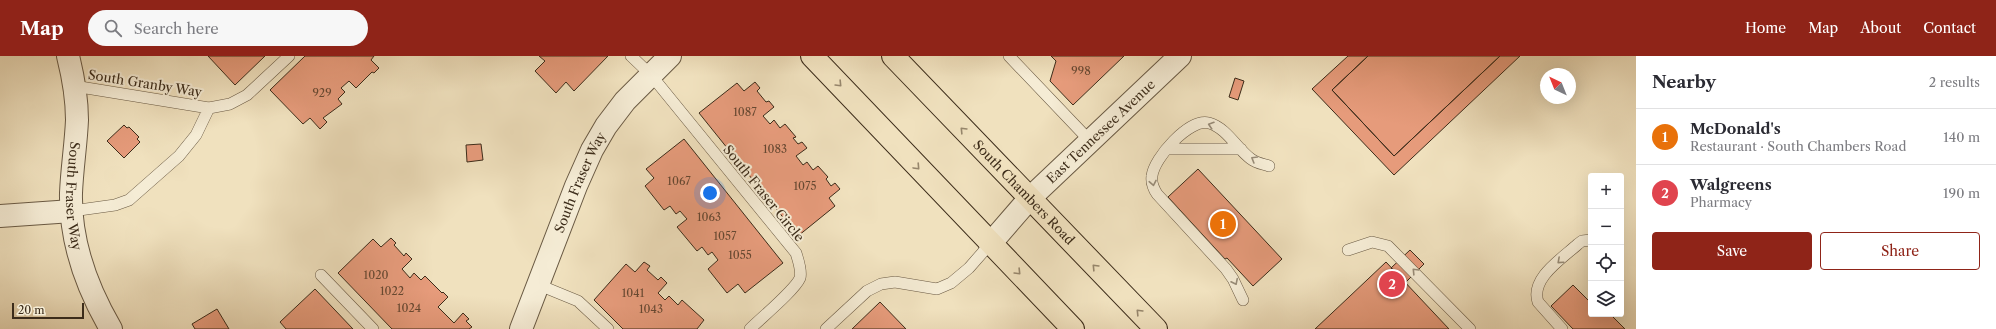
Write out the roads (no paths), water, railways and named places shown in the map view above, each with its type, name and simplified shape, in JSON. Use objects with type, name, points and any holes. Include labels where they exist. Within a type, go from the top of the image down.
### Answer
[{"type":"main road","points":[[812,56],[990,244],[1073,329]]},
{"type":"main road","name":"South Chambers Road","points":[[893,56],[1029,199],[1156,329]]},
{"type":"street","name":"South Fraser Way","points":[[68,56],[74,86],[77,119],[71,194],[75,235],[85,274],[101,312],[111,329]]},
{"type":"street","name":"South Fraser Way","points":[[522,329],[576,186],[592,150],[606,126],[625,101],[670,56]]},
{"type":"street","name":"East Tennessee Avenue","points":[[990,244],[1029,199],[1180,56]]},
{"type":"street","points":[[1,214],[72,211]]},
{"type":"lane","name":"South Granby Way","points":[[74,86],[209,108],[230,104],[247,96],[289,56]]},
{"type":"lane","points":[[631,56],[651,75]]},
{"type":"lane","points":[[1009,56],[1090,141]]},
{"type":"lane","name":"South Fraser Circle","points":[[651,75],[796,253],[800,267],[800,277],[792,288],[750,329]]},
{"type":"lane","points":[[72,211],[115,205],[129,200],[179,156],[196,135],[209,108]]},
{"type":"lane","points":[[1243,300],[1233,279],[1226,269],[1154,189],[1152,183],[1154,168],[1157,160],[1190,128],[1196,125],[1208,123],[1224,132],[1252,159],[1269,166]]},
{"type":"lane","points":[[1167,149],[1241,149]]},
{"type":"lane","points":[[1562,329],[1538,302],[1538,288],[1545,275],[1578,244],[1582,241],[1588,240]]},
{"type":"lane","points":[[1348,250],[1372,242],[1388,246],[1470,329]]},
{"type":"lane","points":[[826,329],[867,291],[881,284],[895,282],[937,289],[951,283],[969,268],[990,244]]},
{"type":"lane","points":[[321,275],[372,329]]},
{"type":"lane","points":[[539,285],[578,301],[608,329]]},
{"type":"place","name":"McDonald's","points":[[1223,224]]},
{"type":"place","name":"Walgreens","points":[[1392,284]]}]
